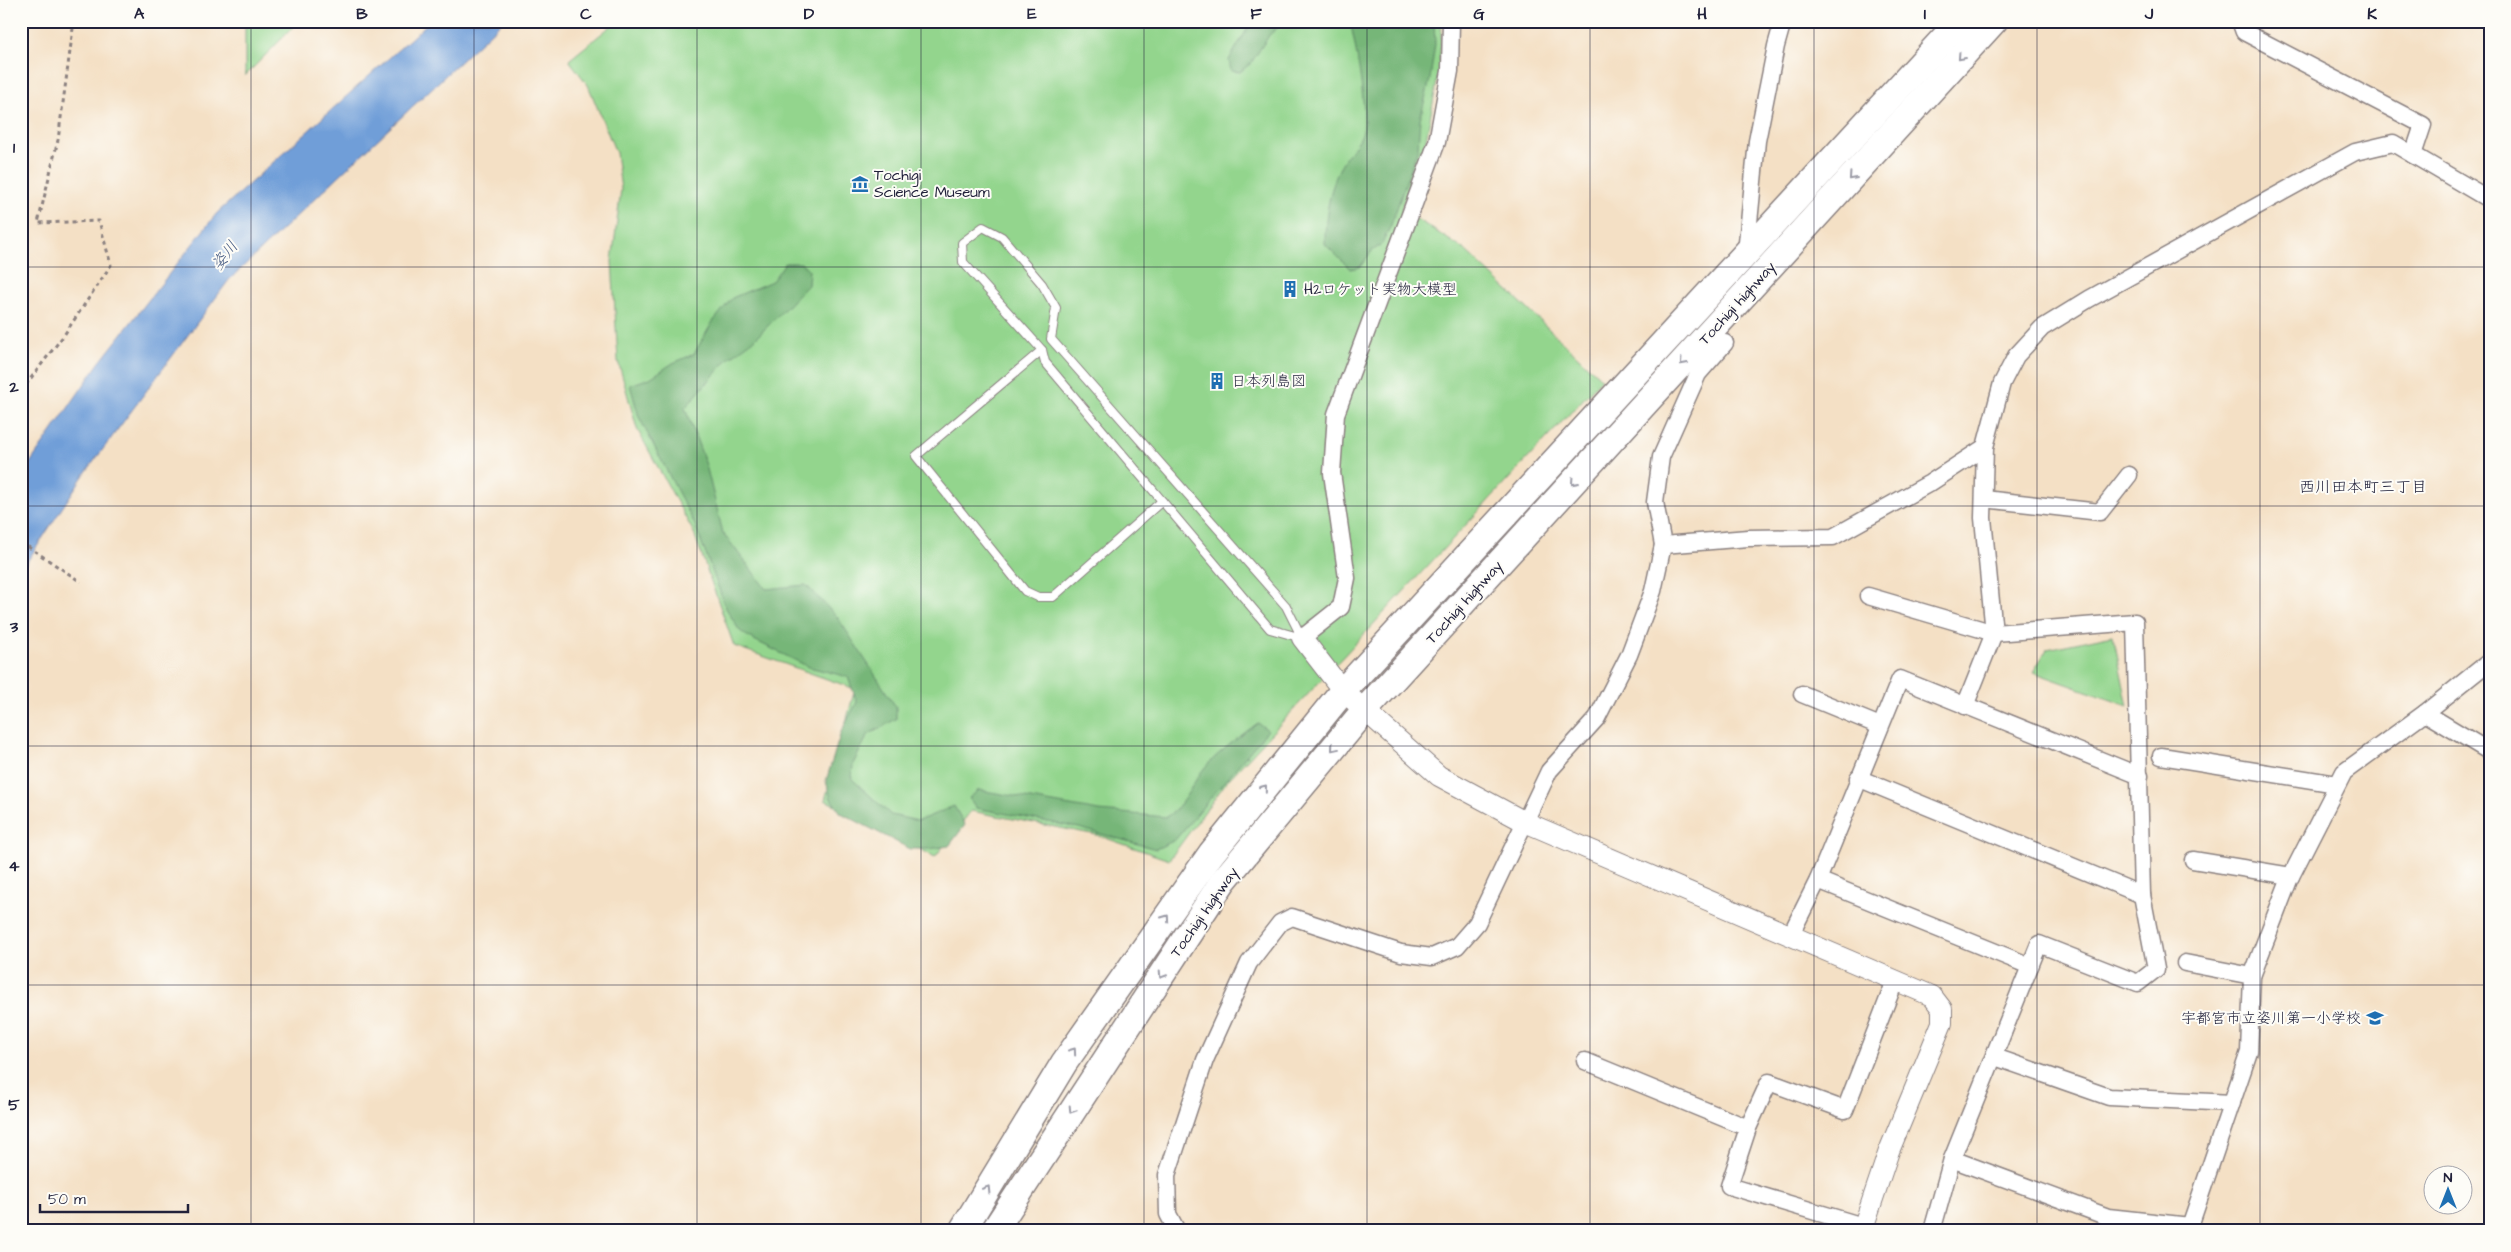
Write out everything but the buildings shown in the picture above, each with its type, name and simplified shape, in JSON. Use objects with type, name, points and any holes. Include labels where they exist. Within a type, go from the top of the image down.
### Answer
[{"type":"highway","name":"Tochigi highway","points":[[962,1231],[1064,1063],[1199,870],[1343,691],[1746,257],[1960,21]]},
{"type":"highway","name":"Tochigi highway","points":[[994,1231],[1223,882],[1365,710],[1994,21]]},
{"type":"street","points":[[1451,21],[1450,71],[1437,142],[1336,414],[1332,473],[1347,578],[1341,607],[1302,638],[1343,691],[1439,776],[1525,822],[1790,936],[1895,980],[1932,996],[1942,1009],[1942,1022],[1889,1152],[1862,1228],[1729,1186],[1748,1128],[1769,1082],[1845,1110],[1895,980]]},
{"type":"street","points":[[1746,257],[1757,141],[1776,46],[1783,21]]},
{"type":"street","points":[[2240,21],[2244,32],[2423,125],[2413,155]]},
{"type":"street","points":[[1965,706],[1994,633],[1983,518],[1986,446],[2002,383],[2016,356],[2042,328],[2089,299],[2355,152],[2394,144],[2490,200]]},
{"type":"street","points":[[1177,1231],[1168,1214],[1167,1175],[1205,1060],[1249,963],[1280,923],[1292,917],[1401,953],[1432,957],[1457,946],[1477,923],[1549,771],[1597,718],[1629,654],[1653,591],[1663,545],[1655,502],[1661,457],[1698,374],[1725,343]]},
{"type":"street","points":[[1663,545],[1748,538],[1833,537],[1930,483],[1986,446]]},
{"type":"street","points":[[1984,499],[2100,512],[2129,475]]},
{"type":"street","points":[[1868,596],[1994,633],[2135,622],[2142,895],[2156,969],[2138,983],[2040,944],[1952,1159],[1932,1231]]},
{"type":"street","points":[[1952,1159],[2108,1217],[2190,1228],[2249,1052],[2252,976],[2291,876],[2337,784],[2344,772],[2425,713],[2490,661]]},
{"type":"street","points":[[1790,936],[1818,880],[1900,679],[2140,776]]},
{"type":"street","points":[[1802,694],[1880,726]]},
{"type":"street","points":[[2425,713],[2490,752]]},
{"type":"street","points":[[2161,756],[2337,784]]},
{"type":"street","points":[[1858,778],[2142,895]]},
{"type":"street","points":[[2193,860],[2291,876]]},
{"type":"street","points":[[1818,880],[2030,966]]},
{"type":"street","points":[[2185,963],[2252,976]]},
{"type":"street","points":[[1995,1057],[2109,1097],[2232,1103]]},
{"type":"street","points":[[1585,1061],[1748,1128]]},
{"type":"lane","points":[[983,228],[1002,237],[1042,284],[1056,308],[1051,339],[1286,606],[1302,638],[1270,629],[1045,362],[1042,350],[963,262],[962,243],[983,228]]},
{"type":"lane","points":[[1042,350],[916,456],[1025,591],[1038,597],[1053,597],[1162,501]]},
{"type":"path","points":[[21,390],[64,335],[111,265],[99,221],[38,223],[58,140],[74,21]]},
{"type":"path","points":[[21,542],[81,582]]},
{"type":"green space","points":[[245,21],[299,21],[245,76]]},
{"type":"green space","name":"Tochigi Science Museum","points":[[617,21],[1442,21],[1439,71],[1426,140],[1401,209],[1465,250],[1602,379],[1228,780],[1169,860],[1097,835],[971,811],[935,857],[825,800],[855,689],[734,646],[694,533],[637,429],[618,361],[612,261],[621,189],[616,153],[588,85],[569,60]]},
{"type":"green space","points":[[1252,21],[1286,21],[1270,34],[1251,63],[1240,72],[1231,71],[1229,60]]},
{"type":"green space","points":[[1350,21],[1434,21],[1435,44],[1430,79],[1420,119],[1418,148],[1391,225],[1382,244],[1371,252],[1360,267],[1350,269],[1325,244],[1327,213],[1334,183],[1342,163],[1357,143],[1363,131],[1364,109]]},
{"type":"green space","points":[[785,263],[801,263],[809,270],[808,285],[754,340],[728,359],[685,408],[706,465],[723,533],[766,589],[806,585],[838,618],[896,707],[896,719],[868,735],[853,764],[852,779],[891,815],[918,821],[954,806],[965,825],[949,846],[910,849],[841,813],[831,799],[826,781],[841,732],[857,702],[848,677],[809,667],[750,638],[739,630],[726,608],[695,525],[639,417],[630,385],[650,378],[673,363],[694,354],[712,323],[732,298],[772,281]]},
{"type":"green space","points":[[2113,635],[2128,706],[2033,672],[2047,649]]},
{"type":"green space","points":[[1258,723],[1268,730],[1175,840],[1156,849],[1079,828],[976,808],[969,798],[979,790],[1099,811],[1166,817],[1179,806],[1207,765]]},
{"type":"water","name":"姿川","points":[[430,21],[503,21],[229,280],[83,476],[21,571],[21,476],[99,363],[217,213]]},
{"type":"place","name":"Tochigi Science Museum","points":[[860,184]]},
{"type":"place","name":"H2ロケット実物大模型","points":[[1290,289]]},
{"type":"place","name":"日本列島図","points":[[1217,381]]},
{"type":"place","name":"宇都宮市立姿川第一小学校","points":[[2375,1018]]},
{"type":"district","name":"西川田本町三丁目","points":[[2363,486]]}]
